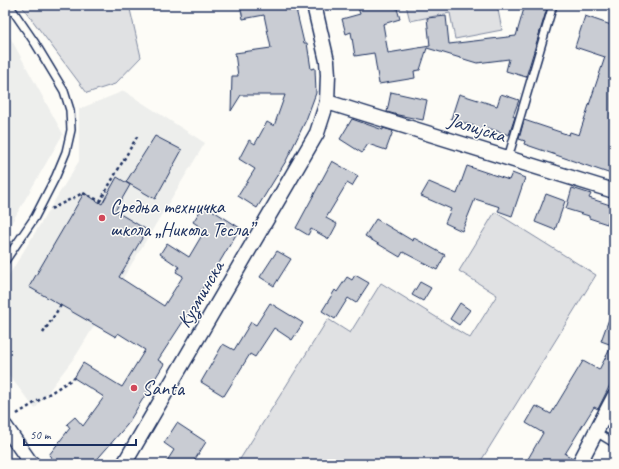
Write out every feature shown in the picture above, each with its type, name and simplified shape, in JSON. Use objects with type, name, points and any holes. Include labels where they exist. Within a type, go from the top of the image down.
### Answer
[{"type":"street","name":"Кузминска","points":[[124,464],[317,133],[328,102],[327,62],[314,5]]},
{"type":"street","name":"Јалијска","points":[[328,102],[614,191]]},
{"type":"street","points":[[579,464],[614,397]]},
{"type":"street","points":[[5,426],[30,463]]},
{"type":"lane","points":[[5,261],[35,217],[56,176],[66,152],[71,130],[70,110],[64,91],[35,43],[9,5]]},
{"type":"lane","points":[[508,158],[553,5]]},
{"type":"lane","points":[[596,432],[614,443]]},
{"type":"path","points":[[35,217],[83,193],[100,201],[138,135]]},
{"type":"path","points":[[43,332],[61,305]]},
{"type":"path","points":[[17,414],[74,378]]},
{"type":"shaded area","points":[[21,5],[129,5],[141,57],[115,84],[87,93]]},
{"type":"shaded area","points":[[406,5],[497,5],[502,30],[455,39],[450,13],[410,21]]},
{"type":"shaded area","points":[[5,28],[63,134],[8,229],[5,231]]},
{"type":"shaded area","name":"Средња техничка школа „Никола Тесла”","points":[[124,91],[205,143],[77,354],[35,409],[5,370],[5,278],[9,275],[79,161],[79,109]]},
{"type":"shaded area","points":[[495,212],[596,275],[479,464],[333,464],[325,459],[322,464],[237,464],[328,319],[350,333],[381,283],[470,338],[497,295],[459,271]]},
{"type":"building","points":[[240,5],[295,5],[304,43],[307,43],[311,69],[315,68],[316,93],[306,120],[286,161],[257,208],[238,196],[255,169],[239,159],[249,140],[255,144],[267,122],[274,126],[285,95],[241,95],[231,111],[232,76],[238,76],[235,53],[271,48],[264,15],[243,19]]},
{"type":"building","points":[[357,5],[396,5],[400,19],[383,24],[388,53],[430,46],[427,18],[446,16],[449,44],[516,36],[525,5],[548,5],[526,77],[506,71],[509,59],[477,63],[427,48],[420,70],[414,71],[415,78],[379,84],[374,53],[355,56],[351,32],[346,34],[342,19],[360,14]]},
{"type":"building","points":[[585,16],[614,26],[614,134],[611,145],[614,146],[614,175],[524,144],[525,141],[519,139],[524,120],[569,135],[570,132],[579,135],[605,57],[575,47]]},
{"type":"building","points":[[391,92],[427,100],[423,120],[387,112]]},
{"type":"building","points":[[459,94],[497,106],[501,94],[519,100],[513,116],[515,117],[509,135],[482,126],[481,128],[451,119]]},
{"type":"building","points":[[352,119],[383,130],[383,128],[393,131],[386,150],[368,144],[362,153],[340,139]]},
{"type":"building","points":[[155,136],[182,150],[155,199],[126,182]]},
{"type":"building","points":[[332,161],[358,176],[352,186],[347,183],[326,218],[337,224],[329,239],[311,229],[308,235],[296,228]]},
{"type":"building","points":[[467,166],[509,180],[512,173],[525,178],[512,216],[498,211],[500,207],[475,199],[462,231],[445,223],[451,209],[421,196],[429,182],[457,194]]},
{"type":"building","points":[[117,177],[130,185],[115,211],[147,230],[119,277],[164,306],[183,276],[176,272],[179,267],[160,254],[167,243],[189,257],[205,230],[193,222],[204,205],[240,228],[199,294],[200,295],[189,314],[158,360],[164,364],[127,425],[93,464],[57,464],[49,455],[70,428],[67,424],[75,417],[83,426],[104,397],[74,378],[83,363],[122,387],[145,350],[118,333],[116,337],[29,287],[84,193],[102,204]]},
{"type":"building","points":[[572,188],[591,194],[589,198],[613,206],[607,224],[589,218],[589,216],[566,209]]},
{"type":"building","points":[[546,194],[565,201],[555,230],[535,222]]},
{"type":"building","points":[[376,219],[413,241],[414,238],[445,255],[437,270],[403,252],[400,257],[365,236]]},
{"type":"building","points":[[277,251],[291,259],[274,286],[260,277]]},
{"type":"building","points":[[355,275],[369,283],[356,303],[348,298],[335,319],[322,311],[335,290],[337,292],[347,277],[352,280]]},
{"type":"building","points":[[420,282],[431,288],[423,301],[412,295]]},
{"type":"building","points":[[270,303],[303,323],[292,340],[274,328],[255,357],[250,354],[224,396],[201,382],[223,344],[234,350],[251,322],[256,325]]},
{"type":"building","points":[[460,303],[470,310],[459,325],[450,319]]},
{"type":"building","points":[[613,308],[614,377],[598,409],[594,407],[565,454],[573,458],[571,464],[525,464],[543,433],[526,423],[536,406],[551,414],[583,361],[599,370],[612,345],[601,341]]},
{"type":"building","points":[[177,423],[206,442],[192,464],[165,464],[174,450],[164,443]]},
{"type":"place","name":"Средња техничка школа „Никола Тесла”","points":[[102,218]]},
{"type":"place","name":"Santa","points":[[134,388]]}]
